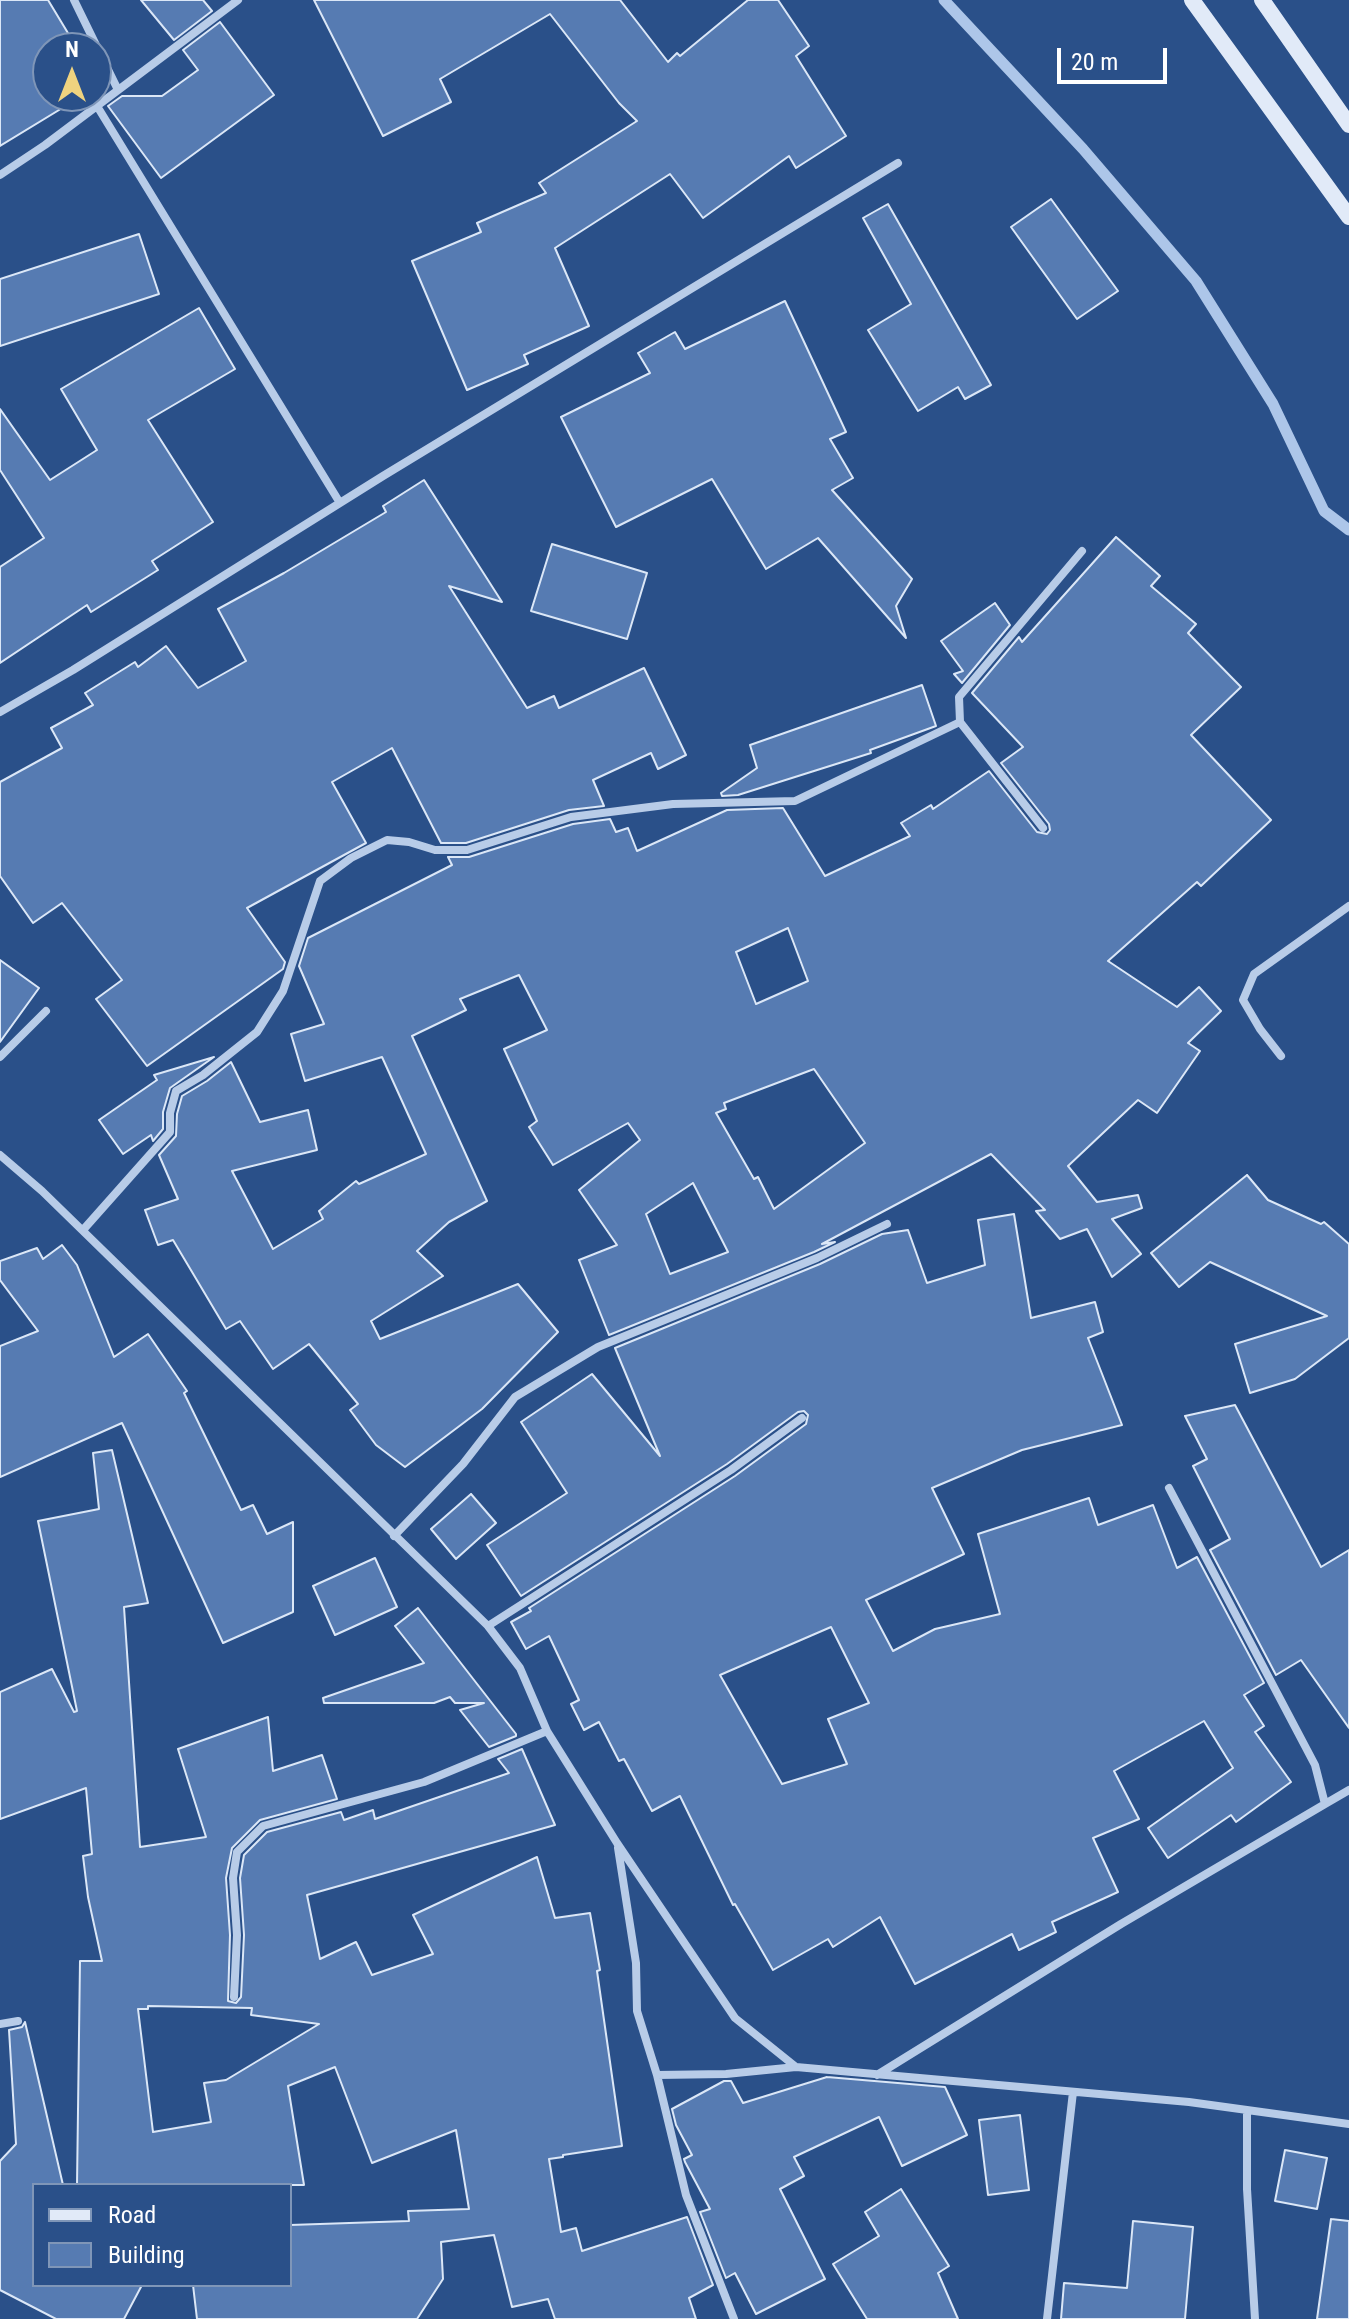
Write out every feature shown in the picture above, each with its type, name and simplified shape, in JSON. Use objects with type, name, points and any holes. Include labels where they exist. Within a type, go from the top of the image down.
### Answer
[{"type":"main road","points":[[1192,0],[1349,217]]},
{"type":"main road","points":[[1262,0],[1349,125]]},
{"type":"street","points":[[74,0],[118,90]]},
{"type":"street","points":[[112,95],[238,0]]},
{"type":"street","points":[[0,175],[89,112]]},
{"type":"street","points":[[101,112],[340,503]]},
{"type":"street","points":[[0,712],[898,163]]},
{"type":"street","points":[[1043,828],[960,722],[959,697],[1082,551]]},
{"type":"street","points":[[83,1230],[170,1132],[170,1113],[176,1091],[203,1075],[257,1032],[283,991],[320,881],[351,858],[387,840],[409,842],[435,850],[467,850],[571,817],[673,804],[795,801],[960,722]]},
{"type":"street","points":[[1281,1056],[1243,1000],[1254,974],[1349,906]]},
{"type":"street","points":[[0,1057],[46,1011]]},
{"type":"street","points":[[0,1155],[83,1230],[488,1626],[520,1668],[547,1731],[617,1843],[735,2018],[796,2067]]},
{"type":"street","points":[[394,1536],[463,1464],[515,1397],[598,1347],[817,1258],[887,1224]]},
{"type":"street","points":[[488,1626],[731,1470],[802,1418]]},
{"type":"street","points":[[1169,1488],[1315,1765],[1325,1804]]},
{"type":"street","points":[[234,1997],[237,1935],[233,1878],[237,1852],[263,1826],[424,1782],[547,1731]]},
{"type":"street","points":[[877,2075],[1121,1924],[1349,1790]]},
{"type":"street","points":[[617,1843],[636,1963],[637,2011],[657,2075],[686,2195],[734,2319]]},
{"type":"street","points":[[0,2024],[18,2021]]},
{"type":"street","points":[[657,2075],[726,2074],[796,2067],[1189,2102],[1349,2124]]},
{"type":"street","points":[[1047,2319],[1073,2092]]},
{"type":"street","points":[[1247,2110],[1247,2189],[1255,2319]]},
{"type":"building","points":[[0,0],[48,0],[67,32],[32,32],[32,112],[56,112],[0,146]]},
{"type":"building","points":[[141,0],[203,0],[212,11],[174,40]]},
{"type":"building","points":[[314,0],[620,0],[668,62],[677,53],[680,56],[748,0],[778,0],[809,46],[796,56],[846,136],[796,168],[789,156],[703,218],[670,174],[555,248],[589,326],[524,355],[528,364],[467,390],[412,261],[481,232],[477,223],[546,193],[539,183],[637,121],[619,103],[550,14],[440,79],[451,102],[383,136]]},
{"type":"building","points":[[220,22],[274,95],[161,178],[112,111],[112,103],[122,96],[162,96],[198,70],[183,50]]},
{"type":"building","points":[[1051,199],[1118,291],[1077,319],[1011,227]]},
{"type":"building","points":[[888,204],[991,385],[965,399],[958,387],[918,411],[868,330],[911,304],[863,218]]},
{"type":"building","points":[[139,234],[159,294],[0,346],[0,279]]},
{"type":"building","points":[[785,301],[846,432],[830,439],[853,478],[832,490],[912,579],[896,606],[906,638],[818,538],[766,569],[712,479],[616,527],[561,417],[650,373],[638,353],[675,332],[685,349]]},
{"type":"building","points":[[199,308],[235,369],[148,420],[213,522],[152,561],[158,570],[91,612],[87,605],[0,663],[0,567],[44,538],[0,470],[0,409],[50,480],[97,450],[61,389]]},
{"type":"building","points":[[424,480],[502,602],[449,586],[527,708],[554,696],[559,708],[644,668],[686,755],[658,769],[651,753],[593,780],[604,806],[569,810],[466,843],[441,843],[392,748],[332,782],[366,843],[247,908],[285,962],[283,969],[147,1066],[96,999],[122,980],[62,903],[33,923],[0,876],[0,782],[62,748],[51,728],[93,705],[85,693],[135,662],[138,667],[166,646],[198,688],[246,661],[218,609],[386,512],[383,506]]},
{"type":"building","points":[[1116,537],[1160,576],[1151,586],[1196,624],[1188,633],[1241,687],[1191,735],[1271,820],[1201,886],[1197,882],[1108,961],[1177,1007],[1199,987],[1221,1011],[1188,1043],[1200,1051],[1157,1113],[1138,1100],[1068,1166],[1097,1202],[1138,1195],[1142,1208],[1112,1219],[1141,1254],[1112,1277],[1087,1229],[1060,1239],[1036,1211],[1045,1210],[991,1154],[822,1244],[835,1242],[814,1252],[609,1335],[579,1260],[617,1245],[579,1190],[640,1140],[628,1123],[553,1165],[529,1127],[537,1121],[504,1049],[547,1030],[519,975],[460,999],[466,1010],[412,1036],[487,1201],[449,1222],[417,1251],[443,1276],[371,1321],[380,1339],[518,1284],[558,1332],[482,1409],[405,1467],[376,1445],[350,1410],[358,1404],[309,1344],[273,1369],[240,1321],[226,1329],[173,1240],[158,1245],[145,1210],[178,1199],[159,1155],[176,1136],[182,1096],[231,1062],[260,1122],[308,1110],[317,1150],[232,1171],[273,1249],[323,1219],[319,1211],[356,1181],[359,1184],[426,1154],[382,1057],[305,1081],[291,1034],[324,1024],[299,966],[308,938],[452,865],[448,857],[469,857],[573,824],[610,819],[616,832],[628,828],[637,851],[727,810],[783,808],[825,876],[910,836],[901,823],[931,805],[933,809],[989,771],[1037,832],[1047,834],[1049,824],[1001,763],[1023,747],[972,693],[1019,637],[1022,642]],"holes":[[[788,928],[808,981],[756,1004],[736,952]],[[814,1069],[865,1143],[774,1209],[758,1177],[754,1179],[716,1113],[726,1109],[724,1103]],[[693,1183],[728,1252],[670,1274],[646,1214]]]},
{"type":"building","points":[[552,544],[647,573],[627,639],[531,611]]},
{"type":"building","points":[[995,603],[1010,625],[962,683],[954,674],[963,671],[941,641]]},
{"type":"building","points":[[922,685],[936,726],[870,750],[871,753],[738,795],[722,796],[721,793],[757,768],[750,745]]},
{"type":"building","points":[[0,960],[39,988],[0,1042]]},
{"type":"building","points":[[214,1057],[170,1088],[163,1112],[163,1129],[153,1141],[151,1135],[123,1154],[99,1120],[157,1080],[154,1075]]},
{"type":"building","points":[[1247,1175],[1268,1200],[1321,1224],[1324,1222],[1349,1244],[1349,1338],[1295,1379],[1250,1393],[1235,1344],[1327,1316],[1210,1262],[1179,1287],[1151,1253]]},
{"type":"building","points":[[1014,1214],[1031,1318],[1095,1302],[1103,1332],[1088,1338],[1122,1425],[1022,1450],[932,1488],[964,1554],[866,1600],[893,1651],[935,1629],[1000,1614],[978,1534],[1089,1498],[1098,1525],[1153,1505],[1177,1568],[1197,1557],[1264,1683],[1244,1695],[1264,1726],[1255,1732],[1291,1782],[1236,1822],[1231,1815],[1168,1858],[1148,1828],[1233,1768],[1204,1721],[1114,1771],[1139,1819],[1093,1838],[1118,1892],[1052,1922],[1056,1932],[1019,1950],[1012,1934],[915,1984],[880,1917],[833,1947],[828,1939],[773,1970],[733,1905],[680,1796],[652,1811],[624,1759],[619,1761],[599,1722],[584,1730],[571,1704],[579,1700],[549,1636],[526,1649],[511,1622],[735,1476],[806,1424],[808,1415],[804,1411],[798,1412],[727,1464],[521,1596],[487,1545],[567,1493],[521,1422],[592,1374],[660,1456],[615,1348],[820,1264],[882,1234],[908,1230],[927,1283],[985,1265],[978,1220]],"holes":[[[831,1627],[869,1703],[828,1719],[847,1764],[782,1784],[720,1675]]]},
{"type":"building","points":[[62,1245],[77,1265],[114,1357],[148,1334],[187,1391],[184,1393],[241,1510],[253,1505],[267,1534],[293,1522],[293,1612],[223,1643],[122,1423],[0,1477],[0,1346],[38,1331],[0,1280],[0,1261],[37,1248],[43,1259]]},
{"type":"building","points":[[1235,1405],[1321,1567],[1349,1550],[1349,1728],[1301,1660],[1276,1675],[1210,1550],[1230,1539],[1193,1466],[1207,1459],[1185,1416]]},
{"type":"building","points":[[112,1450],[148,1603],[124,1607],[140,1847],[206,1837],[178,1749],[268,1717],[273,1771],[322,1755],[337,1799],[260,1820],[232,1848],[226,1878],[230,1935],[228,2001],[236,2003],[241,1997],[244,1935],[240,1878],[244,1855],[267,1832],[341,1812],[344,1820],[373,1810],[375,1819],[509,1773],[498,1759],[522,1749],[555,1825],[307,1895],[320,1959],[356,1942],[372,1975],[433,1954],[413,1915],[537,1857],[555,1918],[590,1913],[622,2146],[549,2159],[561,2232],[576,2228],[582,2251],[687,2217],[713,2285],[689,2298],[696,2319],[555,2319],[548,2299],[512,2307],[494,2235],[441,2242],[443,2279],[417,2319],[197,2319],[193,2287],[292,2287],[292,2225],[409,2221],[408,2211],[469,2209],[456,2130],[372,2163],[335,2067],[288,2086],[304,2185],[77,2183],[80,1961],[102,1961],[83,1856],[92,1854],[86,1788],[0,1819],[0,1692],[52,1669],[74,1712],[77,1711],[38,1521],[99,1509],[93,1453]],"holes":[[[148,2006],[252,2008],[251,2015],[319,2024],[226,2080],[204,2083],[211,2122],[153,2132],[138,2009],[148,2009]]]},
{"type":"building","points":[[471,1494],[496,1523],[456,1559],[431,1529]]},
{"type":"building","points":[[375,1558],[397,1607],[335,1635],[313,1586]]},
{"type":"building","points":[[418,1608],[516,1736],[489,1747],[460,1710],[484,1703],[455,1703],[450,1697],[434,1703],[324,1703],[323,1698],[424,1663],[395,1626]]},
{"type":"building","points":[[25,2022],[63,2183],[32,2183],[32,2287],[141,2287],[124,2319],[56,2319],[0,2290],[0,2161],[16,2144],[9,2030],[22,2027]]},
{"type":"building","points":[[827,2077],[945,2087],[967,2135],[902,2166],[879,2117],[794,2157],[804,2176],[780,2189],[825,2279],[756,2314],[735,2273],[726,2278],[700,2212],[710,2209],[685,2162],[684,2159],[692,2155],[676,2125],[672,2109],[724,2081],[731,2081],[743,2103]]},
{"type":"building","points":[[1020,2115],[1029,2190],[988,2195],[979,2120]]},
{"type":"building","points":[[1285,2150],[1327,2158],[1317,2209],[1275,2201]]},
{"type":"building","points":[[901,2189],[949,2266],[938,2273],[958,2319],[867,2319],[833,2264],[879,2236],[865,2212]]},
{"type":"building","points":[[1331,2219],[1349,2221],[1349,2319],[1317,2319]]},
{"type":"building","points":[[1133,2221],[1193,2227],[1185,2319],[1061,2319],[1064,2283],[1127,2288]]},
{"type":"waterway","points":[[944,0],[1083,149],[1196,281],[1273,404],[1324,511],[1349,530]]}]
